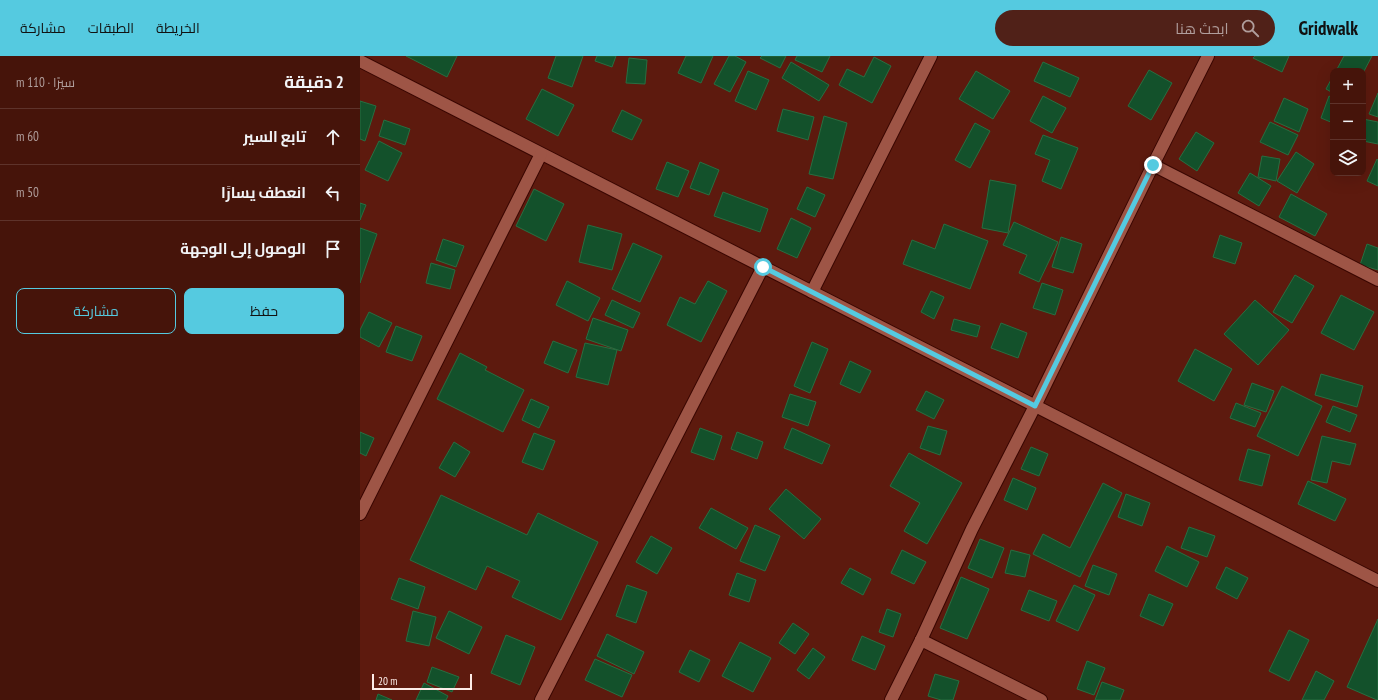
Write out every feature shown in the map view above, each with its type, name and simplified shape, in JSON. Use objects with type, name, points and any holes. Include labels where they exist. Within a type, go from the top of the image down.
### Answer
[{"type":"street","points":[[812,292],[931,56]]},
{"type":"street","points":[[891,700],[922,640],[972,529],[1035,406],[1208,56]]},
{"type":"street","points":[[360,62],[1378,581]]},
{"type":"street","points":[[360,514],[540,154]]},
{"type":"street","points":[[1153,165],[1378,280]]},
{"type":"street","points":[[541,700],[763,267]]},
{"type":"street","points":[[922,640],[1041,700]]},
{"type":"building","points":[[406,56],[457,56],[447,77]]},
{"type":"building","points":[[556,56],[583,56],[572,87],[548,78]]},
{"type":"building","points":[[597,56],[616,56],[612,67],[595,61]]},
{"type":"building","points":[[686,56],[713,56],[701,83],[678,73]]},
{"type":"building","points":[[729,56],[735,56],[746,62],[730,92],[714,84]]},
{"type":"building","points":[[762,56],[786,56],[780,68],[760,58]]},
{"type":"building","points":[[797,56],[830,56],[822,72],[795,60]]},
{"type":"building","points":[[1255,56],[1289,56],[1282,72],[1253,58]]},
{"type":"building","points":[[1344,56],[1372,56],[1366,68],[1338,68]]},
{"type":"building","points":[[874,57],[891,66],[872,103],[839,85],[847,69],[864,77]]},
{"type":"building","points":[[629,58],[647,60],[645,84],[626,83]]},
{"type":"building","points":[[791,62],[829,85],[819,101],[782,78]]},
{"type":"building","points":[[1043,62],[1079,78],[1070,97],[1034,81]]},
{"type":"building","points":[[1149,70],[1172,83],[1151,120],[1128,106]]},
{"type":"building","points":[[748,71],[769,80],[756,110],[735,101]]},
{"type":"building","points":[[976,71],[1010,91],[993,119],[959,99]]},
{"type":"building","points":[[1330,82],[1330,91],[1326,89]]},
{"type":"building","points":[[542,89],[574,105],[558,136],[526,119]]},
{"type":"building","points":[[1378,93],[1378,117],[1369,114]]},
{"type":"building","points":[[1043,96],[1066,108],[1052,133],[1030,121]]},
{"type":"building","points":[[1329,96],[1330,122],[1321,118]]},
{"type":"building","points":[[1284,98],[1308,109],[1299,132],[1274,121]]},
{"type":"building","points":[[360,101],[376,106],[365,141],[360,139]]},
{"type":"building","points":[[783,109],[814,117],[808,140],[777,131]]},
{"type":"building","points":[[622,110],[642,120],[632,140],[612,131]]},
{"type":"building","points":[[824,116],[847,123],[833,179],[809,174]]},
{"type":"building","points":[[384,120],[410,129],[405,145],[379,136]]},
{"type":"building","points":[[1366,120],[1378,122],[1378,144],[1366,142]]},
{"type":"building","points":[[1270,122],[1298,135],[1288,155],[1260,142]]},
{"type":"building","points":[[975,123],[990,131],[970,168],[955,160]]},
{"type":"building","points":[[1196,132],[1214,143],[1197,171],[1179,159]]},
{"type":"building","points":[[1043,135],[1078,148],[1061,189],[1042,181],[1050,160],[1035,154]]},
{"type":"building","points":[[379,141],[402,153],[388,181],[365,170]]},
{"type":"building","points":[[1296,152],[1314,164],[1297,193],[1277,181]]},
{"type":"building","points":[[1262,156],[1280,159],[1276,181],[1258,177]]},
{"type":"building","points":[[1377,159],[1378,160],[1378,186],[1367,181]]},
{"type":"building","points":[[667,162],[689,171],[678,197],[656,189]]},
{"type":"building","points":[[700,162],[719,170],[709,195],[690,188]]},
{"type":"building","points":[[1250,173],[1271,186],[1259,206],[1238,193]]},
{"type":"building","points":[[990,180],[1016,185],[1008,233],[982,228]]},
{"type":"building","points":[[807,187],[825,195],[815,217],[797,209]]},
{"type":"building","points":[[534,189],[564,204],[546,241],[516,226]]},
{"type":"building","points":[[723,192],[768,209],[760,232],[714,216]]},
{"type":"building","points":[[1291,194],[1327,214],[1315,236],[1279,217]]},
{"type":"building","points":[[360,203],[366,205],[360,220]]},
{"type":"building","points":[[791,218],[811,228],[797,258],[777,249]]},
{"type":"building","points":[[1014,222],[1058,242],[1039,282],[1019,273],[1027,255],[1003,245]]},
{"type":"building","points":[[944,224],[988,241],[970,289],[903,264],[912,240],[935,249]]},
{"type":"building","points":[[588,225],[622,234],[612,270],[579,262]]},
{"type":"building","points":[[360,228],[377,234],[360,283]]},
{"type":"building","points":[[1220,235],[1242,243],[1235,264],[1213,257]]},
{"type":"building","points":[[1061,237],[1082,244],[1073,273],[1052,267]]},
{"type":"building","points":[[443,239],[464,246],[456,267],[436,260]]},
{"type":"building","points":[[633,243],[662,256],[640,302],[612,289]]},
{"type":"building","points":[[1367,244],[1378,248],[1378,270],[1360,265]]},
{"type":"building","points":[[431,263],[455,270],[450,289],[426,283]]},
{"type":"building","points":[[1295,275],[1314,286],[1292,323],[1273,312]]},
{"type":"building","points":[[567,281],[600,298],[588,321],[556,305]]},
{"type":"building","points":[[708,281],[727,291],[701,342],[667,325],[680,297],[695,304]]},
{"type":"building","points":[[1042,283],[1063,290],[1055,315],[1033,308]]},
{"type":"building","points":[[931,291],[944,297],[934,319],[921,312]]},
{"type":"building","points":[[1341,295],[1374,312],[1354,350],[1321,333]]},
{"type":"building","points":[[612,300],[640,313],[633,328],[605,315]]},
{"type":"building","points":[[1255,300],[1289,330],[1258,365],[1224,334]]},
{"type":"building","points":[[369,312],[392,323],[379,347],[360,337],[360,330]]},
{"type":"building","points":[[593,318],[628,330],[621,351],[586,339]]},
{"type":"building","points":[[954,319],[980,326],[977,337],[951,330]]},
{"type":"building","points":[[1001,323],[1027,333],[1018,358],[991,348]]},
{"type":"building","points":[[396,326],[422,336],[412,361],[386,352]]},
{"type":"building","points":[[553,341],[577,350],[568,373],[544,363]]},
{"type":"building","points":[[812,342],[828,349],[810,393],[794,386]]},
{"type":"building","points":[[585,343],[617,350],[608,385],[576,377]]},
{"type":"building","points":[[1195,349],[1232,369],[1214,401],[1178,381]]},
{"type":"building","points":[[460,353],[487,367],[485,370],[524,390],[503,432],[437,399]]},
{"type":"building","points":[[850,361],[871,371],[860,393],[840,384]]},
{"type":"building","points":[[1321,374],[1363,386],[1357,407],[1315,395]]},
{"type":"building","points":[[1252,383],[1274,391],[1266,412],[1244,405]]},
{"type":"building","points":[[1282,386],[1322,406],[1298,456],[1257,436]]},
{"type":"building","points":[[926,391],[944,400],[934,419],[916,410]]},
{"type":"building","points":[[790,394],[816,402],[808,426],[782,417]]},
{"type":"building","points":[[531,399],[549,407],[539,428],[522,420]]},
{"type":"building","points":[[1236,403],[1261,413],[1255,427],[1230,418]]},
{"type":"building","points":[[1333,406],[1357,415],[1350,432],[1326,422]]},
{"type":"building","points":[[928,426],[947,431],[940,455],[920,448]]},
{"type":"building","points":[[700,428],[722,436],[714,460],[691,452]]},
{"type":"building","points":[[792,428],[830,445],[822,464],[784,448]]},
{"type":"building","points":[[360,432],[374,438],[366,456],[360,453]]},
{"type":"building","points":[[737,432],[763,442],[757,459],[731,449]]},
{"type":"building","points":[[534,433],[555,441],[543,470],[522,462]]},
{"type":"building","points":[[1322,436],[1356,444],[1350,465],[1332,461],[1327,483],[1311,480]]},
{"type":"building","points":[[454,442],[470,452],[455,477],[439,468]]},
{"type":"building","points":[[1031,447],[1048,454],[1039,476],[1021,469]]},
{"type":"building","points":[[1248,449],[1270,455],[1262,486],[1239,480]]},
{"type":"building","points":[[909,453],[962,483],[927,544],[904,531],[920,503],[890,486]]},
{"type":"building","points":[[1013,478],[1036,488],[1027,510],[1004,500]]},
{"type":"building","points":[[1308,481],[1346,499],[1335,521],[1298,504]]},
{"type":"building","points":[[1103,483],[1122,493],[1080,577],[1033,554],[1043,534],[1070,548]]},
{"type":"building","points":[[786,489],[821,519],[804,539],[769,509]]},
{"type":"building","points":[[1126,494],[1150,503],[1142,526],[1118,517]]},
{"type":"building","points":[[441,495],[527,535],[538,513],[598,542],[561,620],[512,597],[520,581],[487,566],[476,590],[410,560]]},
{"type":"building","points":[[711,508],[748,528],[736,549],[699,528]]},
{"type":"building","points":[[755,525],[780,536],[765,571],[740,561]]},
{"type":"building","points":[[1189,527],[1215,536],[1207,557],[1181,548]]},
{"type":"building","points":[[651,536],[672,548],[657,574],[636,562]]},
{"type":"building","points":[[980,539],[1004,548],[992,578],[968,568]]},
{"type":"building","points":[[1167,546],[1199,562],[1187,587],[1155,571]]},
{"type":"building","points":[[902,550],[926,562],[914,584],[891,573]]},
{"type":"building","points":[[1011,550],[1030,555],[1025,577],[1005,573]]},
{"type":"building","points":[[1093,565],[1117,574],[1109,595],[1085,586]]},
{"type":"building","points":[[1226,567],[1248,578],[1237,599],[1216,588]]},
{"type":"building","points":[[850,568],[871,579],[863,595],[841,583]]},
{"type":"building","points":[[737,573],[756,580],[749,602],[729,595]]},
{"type":"building","points":[[961,577],[989,589],[967,639],[940,628]]},
{"type":"building","points":[[399,578],[425,587],[418,609],[391,599]]},
{"type":"building","points":[[627,585],[647,592],[636,623],[616,616]]},
{"type":"building","points":[[1074,585],[1095,595],[1078,631],[1056,621]]},
{"type":"building","points":[[1029,590],[1057,601],[1049,621],[1021,610]]},
{"type":"building","points":[[1149,594],[1173,604],[1163,626],[1140,616]]},
{"type":"building","points":[[887,609],[901,614],[893,637],[879,632]]},
{"type":"building","points":[[413,611],[436,617],[429,646],[406,641]]},
{"type":"building","points":[[449,611],[482,627],[469,654],[436,638]]},
{"type":"building","points":[[1378,619],[1378,700],[1377,700],[1347,687]]},
{"type":"building","points":[[793,623],[809,634],[795,654],[779,643]]},
{"type":"building","points":[[1289,630],[1309,640],[1289,681],[1269,671]]},
{"type":"building","points":[[607,634],[644,652],[634,674],[597,656]]},
{"type":"building","points":[[506,635],[535,647],[520,685],[491,673]]},
{"type":"building","points":[[862,636],[885,646],[875,670],[852,660]]},
{"type":"building","points":[[740,642],[771,658],[753,692],[722,676]]},
{"type":"building","points":[[813,648],[825,657],[809,679],[797,670]]},
{"type":"building","points":[[690,650],[710,660],[699,682],[679,672]]},
{"type":"building","points":[[595,659],[632,675],[622,697],[585,680]]},
{"type":"building","points":[[1087,661],[1105,668],[1094,695],[1077,689]]},
{"type":"building","points":[[432,667],[459,677],[452,692],[427,682]]},
{"type":"building","points":[[1316,671],[1334,681],[1324,700],[1302,700]]},
{"type":"building","points":[[935,674],[959,681],[953,700],[941,700],[928,696]]},
{"type":"building","points":[[1102,682],[1124,690],[1120,700],[1095,700]]},
{"type":"building","points":[[424,683],[448,696],[446,700],[416,700]]},
{"type":"building","points":[[378,694],[392,700],[376,700]]},
{"type":"route","points":[[763,267],[1035,406],[1153,165]]}]
